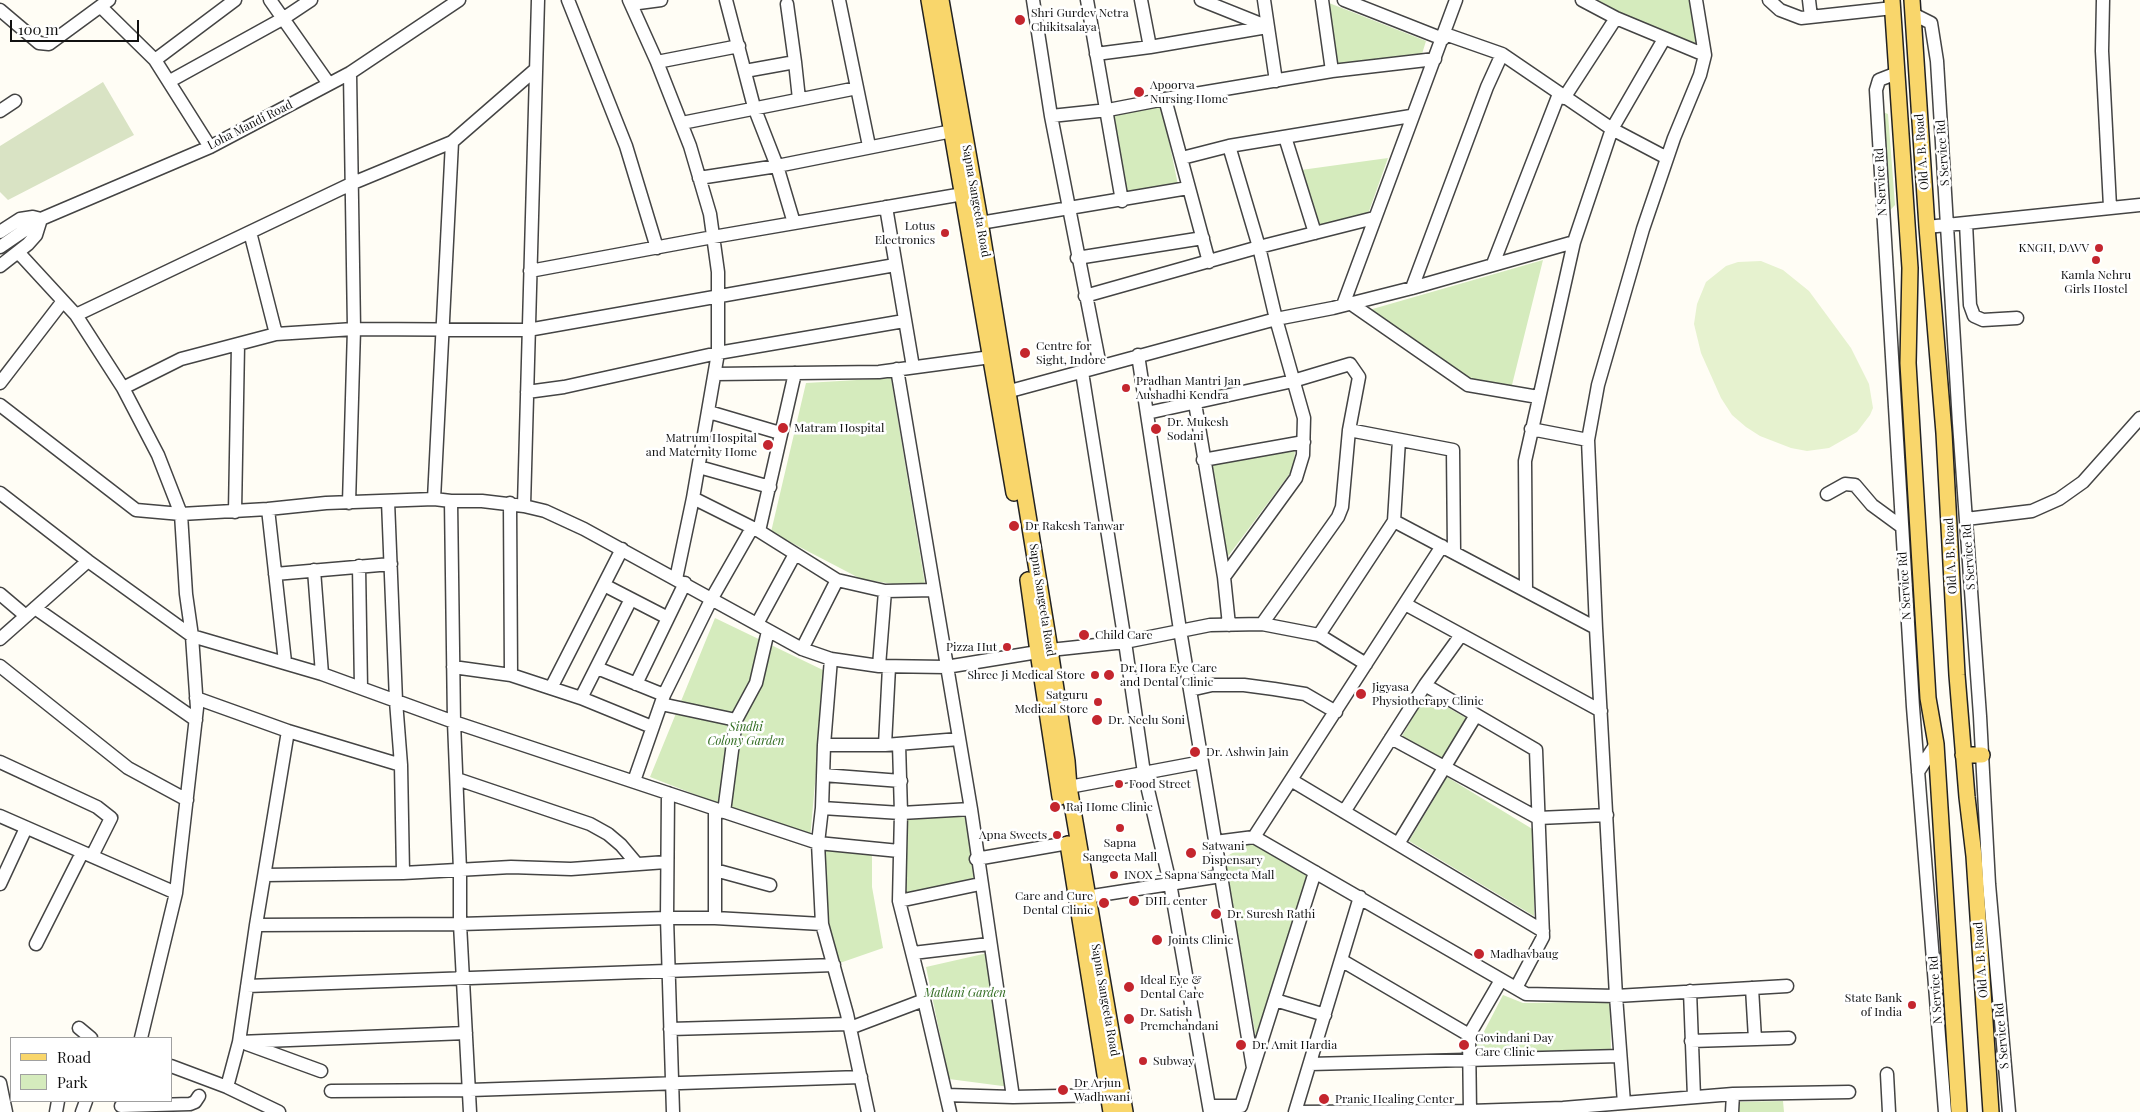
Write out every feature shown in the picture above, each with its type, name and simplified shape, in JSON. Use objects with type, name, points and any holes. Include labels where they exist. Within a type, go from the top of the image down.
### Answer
[{"type":"main road","name":"Sapna Sangeeta Road","points":[[929,0],[991,357],[1002,393]]},
{"type":"main road","name":"Sapna Sangeeta Road","points":[[941,0],[980,223],[1028,573],[1067,760],[1068,787],[1110,1112]]},
{"type":"main road","name":"Old A. B. Road","points":[[1893,4],[1910,268],[1908,363],[1928,698],[1936,744],[1959,1112]]},
{"type":"main road","name":"Old A. B. Road","points":[[1912,7],[1926,227],[1938,365],[1957,675],[1974,856],[1991,1112]]},
{"type":"main road","name":"Sapna Sangeeta Road","points":[[1044,651],[1068,843],[1082,897],[1125,1112]]},
{"type":"main road","points":[[1964,755],[1982,755]]},
{"type":"street","points":[[155,60],[235,0]]},
{"type":"street","points":[[270,0],[328,84]]},
{"type":"street","points":[[170,81],[284,18],[311,0]]},
{"type":"street","name":"Loha Mandi Road","points":[[0,247],[41,219],[210,147],[350,73],[459,0]]},
{"type":"street","points":[[524,506],[538,0]]},
{"type":"street","points":[[568,0],[626,146],[657,248]]},
{"type":"street","points":[[636,684],[668,618],[680,581],[718,353],[718,272],[710,214],[682,123],[630,2],[662,0]]},
{"type":"street","points":[[726,0],[754,107],[776,166],[794,223]]},
{"type":"street","points":[[839,0],[869,146]]},
{"type":"street","points":[[1033,0],[1051,116],[1077,258],[1100,366]]},
{"type":"street","points":[[1087,0],[1108,110],[1122,200]]},
{"type":"street","points":[[1142,0],[1150,47]]},
{"type":"street","points":[[1201,0],[1267,27]]},
{"type":"street","points":[[1264,0],[1276,81]]},
{"type":"street","points":[[1322,0],[1332,71]]},
{"type":"street","points":[[1346,304],[1374,218],[1456,0]]},
{"type":"street","points":[[1624,1103],[1616,996],[1596,628],[1588,440],[1598,385],[1643,230],[1667,158],[1700,75],[1705,56],[1696,0]]},
{"type":"street","points":[[1769,0],[1789,15],[1801,18],[1893,4]]},
{"type":"street","points":[[1809,0],[1811,17]]},
{"type":"street","points":[[2103,0],[2102,51],[2110,207]]},
{"type":"street","points":[[1347,1],[1444,36],[1502,54],[1612,129],[1667,158]]},
{"type":"street","points":[[1589,1],[1616,18],[1705,56]]},
{"type":"street","points":[[0,10],[39,43],[49,44],[105,4],[155,60],[210,147]]},
{"type":"street","points":[[787,4],[799,99]]},
{"type":"street","name":"S Service Rd","points":[[1912,7],[1931,23],[1937,61],[1982,755],[1988,884],[2009,1112]]},
{"type":"street","points":[[1493,264],[1562,96],[1616,18]]},
{"type":"street","points":[[1096,54],[1150,47],[1267,27]]},
{"type":"street","points":[[1526,591],[1525,461],[1538,396],[1574,242],[1612,129],[1664,39]]},
{"type":"street","points":[[657,62],[739,46]]},
{"type":"street","points":[[1412,288],[1487,86],[1502,54]]},
{"type":"street","points":[[1051,116],[1108,110],[1165,98],[1332,71],[1435,59]]},
{"type":"street","points":[[746,71],[795,62]]},
{"type":"street","points":[[76,315],[353,183],[452,142],[536,69]]},
{"type":"street","points":[[349,503],[354,330],[350,73]]},
{"type":"street","name":"N Service Rd","points":[[1897,73],[1879,80],[1876,90],[1918,772],[1945,1112]]},
{"type":"street","points":[[682,123],[754,107],[857,88]]},
{"type":"street","points":[[1165,98],[1209,262]]},
{"type":"street","points":[[0,111],[15,101]]},
{"type":"street","points":[[1182,158],[1228,146],[1411,116]]},
{"type":"street","points":[[699,178],[776,166],[869,146],[952,132]]},
{"type":"street","points":[[1285,137],[1315,234]]},
{"type":"street","points":[[434,499],[452,142]]},
{"type":"street","points":[[1224,577],[1296,478],[1303,455],[1304,442],[1304,418],[1276,318],[1259,247],[1228,146]]},
{"type":"street","points":[[980,223],[1188,188]]},
{"type":"street","points":[[530,271],[963,194]]},
{"type":"street","points":[[1926,227],[2140,204]]},
{"type":"street","points":[[886,207],[904,321],[914,367]]},
{"type":"street","points":[[0,232],[20,219],[32,216],[41,219],[36,235],[0,266]]},
{"type":"street","points":[[1085,296],[1259,247],[1374,218]]},
{"type":"street","points":[[1966,223],[1970,305],[1974,316],[1983,320],[2017,318]]},
{"type":"street","points":[[250,232],[276,334]]},
{"type":"street","points":[[1077,258],[1203,238]]},
{"type":"street","points":[[1002,393],[1276,318],[1412,288],[1574,242]]},
{"type":"street","points":[[18,252],[76,315],[123,388],[158,455],[181,514],[186,594],[192,636],[196,720],[176,893],[141,1037]]},
{"type":"street","points":[[123,388],[180,359],[276,334],[354,330],[528,330],[896,265]]},
{"type":"street","points":[[0,383],[62,301]]},
{"type":"street","points":[[1346,304],[1468,385],[1538,396]]},
{"type":"street","points":[[527,392],[564,387],[718,353],[904,321]]},
{"type":"street","points":[[235,512],[238,345]]},
{"type":"street","points":[[1138,355],[1180,630],[1253,1068]]},
{"type":"street","points":[[715,374],[879,372],[991,357]]},
{"type":"street","points":[[1147,413],[1293,381],[1350,364],[1360,377],[1350,430],[1342,507],[1338,517],[1262,624]]},
{"type":"street","points":[[897,370],[971,809],[976,859],[1013,1097]]},
{"type":"street","points":[[1082,372],[1144,773],[1170,883],[1210,1109],[1241,1106],[1316,872]]},
{"type":"street","points":[[634,781],[663,700],[712,598],[755,530],[770,487],[780,433],[796,373]]},
{"type":"street","points":[[1195,403],[1224,577],[1229,625]]},
{"type":"street","points":[[0,405],[136,510],[181,514],[268,510],[326,503],[434,499],[510,503],[524,506],[546,511],[622,549],[802,649],[831,659],[884,667],[946,668],[1044,651],[1125,642],[1210,625],[1262,624],[1319,635],[1366,664]]},
{"type":"street","points":[[709,412],[780,433]]},
{"type":"street","points":[[1966,519],[2032,511],[2059,499],[2083,482],[2140,418]]},
{"type":"street","points":[[1531,429],[1588,440]]},
{"type":"street","points":[[1350,430],[1453,450],[1454,552]]},
{"type":"street","points":[[1319,635],[1394,520],[1399,440]]},
{"type":"street","points":[[1203,460],[1304,442]]},
{"type":"street","points":[[699,467],[770,487]]},
{"type":"street","points":[[1827,494],[1845,484],[1855,485],[1872,505],[1902,527]]},
{"type":"street","points":[[0,492],[88,561],[192,636],[322,674],[454,722],[818,843],[899,851]]},
{"type":"street","points":[[693,498],[755,530],[837,580],[885,591],[934,590]]},
{"type":"street","points":[[388,501],[396,702],[401,765],[402,873]]},
{"type":"street","points":[[451,501],[454,722],[460,870],[460,924],[470,1112]]},
{"type":"street","points":[[510,503],[511,675]]},
{"type":"street","points":[[268,510],[285,662]]},
{"type":"street","points":[[1394,520],[1596,628]]},
{"type":"street","points":[[1254,837],[1442,546]]},
{"type":"street","points":[[551,688],[622,549]]},
{"type":"street","points":[[756,624],[795,554]]},
{"type":"street","points":[[0,639],[88,561]]},
{"type":"street","points":[[274,574],[391,564]]},
{"type":"street","points":[[358,566],[361,688]]},
{"type":"street","points":[[314,570],[322,674]]},
{"type":"street","points":[[802,649],[837,580]]},
{"type":"street","points":[[604,585],[668,618]]},
{"type":"street","points":[[885,591],[885,745]]},
{"type":"street","points":[[0,594],[196,720]]},
{"type":"street","points":[[581,698],[631,599]]},
{"type":"street","points":[[1405,604],[1601,711]]},
{"type":"street","points":[[715,918],[715,870],[720,811],[736,720],[756,683],[768,631]]},
{"type":"street","points":[[1344,812],[1426,685],[1461,635]]},
{"type":"street","points":[[831,659],[824,744],[822,808],[818,843],[822,924],[849,1026],[868,1112]]},
{"type":"street","points":[[0,666],[128,768],[187,800]]},
{"type":"street","points":[[453,667],[511,675],[581,698],[652,727]]},
{"type":"street","points":[[597,668],[636,684],[663,700],[736,720]]},
{"type":"street","points":[[1190,690],[1212,685],[1244,685],[1274,689],[1305,694],[1336,712]]},
{"type":"street","points":[[1426,685],[1536,750],[1543,937],[1516,988]]},
{"type":"street","points":[[196,698],[288,731],[401,765]]},
{"type":"street","points":[[1398,844],[1476,715]]},
{"type":"street","points":[[227,1087],[240,1042],[256,925],[288,731]]},
{"type":"street","points":[[1392,738],[1538,818],[1607,815]]},
{"type":"street","points":[[824,744],[885,745],[959,739]]},
{"type":"street","points":[[900,744],[899,901],[950,1112]]},
{"type":"street","points":[[1918,772],[1936,744]]},
{"type":"street","points":[[0,762],[98,807],[111,818],[87,855],[36,944]]},
{"type":"street","points":[[1068,787],[1202,762]]},
{"type":"street","points":[[823,774],[901,781]]},
{"type":"street","points":[[457,779],[590,824],[608,834],[621,845],[637,864]]},
{"type":"street","points":[[1291,780],[1543,931]]},
{"type":"street","points":[[668,793],[666,862],[673,1112]]},
{"type":"street","points":[[822,808],[901,813],[971,809]]},
{"type":"street","points":[[0,816],[176,893]]},
{"type":"street","points":[[0,884],[26,828]]},
{"type":"street","points":[[1215,842],[1254,837],[1526,994],[1616,996],[1787,986]]},
{"type":"street","points":[[976,859],[1068,843]]},
{"type":"street","points":[[265,875],[402,873],[511,867],[571,869],[666,862]]},
{"type":"street","points":[[715,870],[770,886]]},
{"type":"street","points":[[1082,897],[1221,876]]},
{"type":"street","points":[[899,901],[980,884]]},
{"type":"street","points":[[1360,897],[1295,1112],[1470,1112],[1563,1108],[1733,1094],[1849,1092]]},
{"type":"street","points":[[256,925],[460,924],[667,918],[715,918],[822,924]]},
{"type":"street","points":[[913,953],[989,944]]},
{"type":"street","points":[[1341,960],[1468,1036]]},
{"type":"street","points":[[248,986],[834,965]]},
{"type":"street","points":[[1470,1112],[1468,1036],[1501,980]]},
{"type":"street","points":[[1752,988],[1755,1039]]},
{"type":"street","points":[[1690,991],[1694,1097]]},
{"type":"street","points":[[670,1029],[849,1026],[924,1000]]},
{"type":"street","points":[[1275,1000],[1324,1015]]},
{"type":"street","points":[[79,1028],[90,1037]]},
{"type":"street","points":[[240,1042],[466,1033]]},
{"type":"street","points":[[1691,1041],[1789,1038]]},
{"type":"street","points":[[240,1042],[322,1072]]},
{"type":"street","points":[[1310,1064],[1620,1056]]},
{"type":"street","points":[[172,1066],[227,1087],[279,1112]]},
{"type":"street","points":[[1887,1074],[1889,1112]]},
{"type":"street","points":[[331,1091],[470,1090],[861,1077]]},
{"type":"street","points":[[0,1083],[6,1112]]},
{"type":"street","points":[[1732,1112],[1733,1094]]},
{"type":"street","points":[[946,1095],[1013,1097],[1108,1095]]},
{"type":"street","points":[[121,1106],[190,1104],[195,1102],[199,1096]]},
{"type":"green space","points":[[1597,0],[1696,0],[1702,36],[1688,49],[1587,3]]},
{"type":"green space","points":[[1329,3],[1426,41],[1422,54],[1337,70]]},
{"type":"green space","points":[[103,82],[134,135],[8,200],[0,192],[0,146]]},
{"type":"green space","points":[[1161,102],[1178,185],[1125,193],[1114,112]]},
{"type":"green space","points":[[1877,110],[1888,114],[1895,205],[1883,218]]},
{"type":"green space","points":[[1388,158],[1368,214],[1318,227],[1301,170]]},
{"type":"green space","points":[[1543,260],[1511,389],[1470,384],[1369,310]]},
{"type":"green space","points":[[1761,261],[1783,270],[1809,291],[1851,348],[1869,384],[1873,408],[1870,415],[1857,432],[1829,448],[1807,451],[1791,448],[1760,436],[1746,427],[1732,415],[1721,398],[1701,353],[1694,324],[1697,304],[1706,282],[1726,266],[1738,262]]},
{"type":"green space","points":[[891,378],[925,584],[893,584],[861,579],[771,532],[806,383]]},
{"type":"green space","points":[[1295,448],[1294,468],[1226,559],[1210,463]]},
{"type":"green space","name":"Sindhi Colony Garden","points":[[715,618],[825,671],[810,839],[650,777]]},
{"type":"green space","points":[[1426,695],[1468,719],[1443,761],[1402,736]]},
{"type":"green space","points":[[1447,777],[1534,830],[1534,916],[1409,841]]},
{"type":"green space","points":[[971,809],[980,884],[899,901],[901,813]]},
{"type":"green space","points":[[1253,841],[1308,872],[1256,1038],[1224,858]]},
{"type":"green space","points":[[818,843],[872,850],[872,887],[883,948],[834,965]]},
{"type":"green space","name":"Matlani Garden","points":[[992,952],[1010,1087],[949,1079],[926,967]]},
{"type":"green space","points":[[1503,995],[1523,1003],[1610,1002],[1611,1051],[1479,1053],[1477,1045]]},
{"type":"green space","points":[[1783,1101],[1784,1112],[1730,1112],[1730,1102]]},
{"type":"place","name":"Shri Gurdev Netra Chikitsalaya","points":[[1020,20]]},
{"type":"place","name":"Apoorva Nursing Home","points":[[1139,92]]},
{"type":"place","name":"Lotus Electronics","points":[[945,233]]},
{"type":"place","name":"KNGH, DAVV","points":[[2099,248]]},
{"type":"place","name":"Kamla Nehru Girls Hostel","points":[[2096,260]]},
{"type":"place","name":"Centre for Sight, Indore","points":[[1025,353]]},
{"type":"place","name":"Pradhan Mantri Jan Aushadhi Kendra","points":[[1126,388]]},
{"type":"place","name":"Matram Hospital","points":[[783,428]]},
{"type":"place","name":"Dr. Mukesh Sodani","points":[[1156,429]]},
{"type":"place","name":"Matrum Hospital and Maternity Home","points":[[768,445]]},
{"type":"place","name":"Dr Rakesh Tanwar","points":[[1014,526]]},
{"type":"place","name":"Child Care","points":[[1084,635]]},
{"type":"place","name":"Pizza Hut","points":[[1007,647]]},
{"type":"place","name":"Shree Ji Medical Store","points":[[1095,675]]},
{"type":"place","name":"Dr. Hora Eye Care and Dental Clinic","points":[[1109,675]]},
{"type":"place","name":"Jigyasa Physiotherapy Clinic","points":[[1361,694]]},
{"type":"place","name":"Satguru Medical Store","points":[[1098,702]]},
{"type":"place","name":"Dr. Neelu Soni","points":[[1097,720]]},
{"type":"place","name":"Dr. Ashwin Jain","points":[[1195,752]]},
{"type":"place","name":"Food Street","points":[[1119,784]]},
{"type":"place","name":"Raj Home Clinic","points":[[1055,807]]},
{"type":"place","name":"Sapna Sangeeta Mall","points":[[1120,828]]},
{"type":"place","name":"Apna Sweets","points":[[1057,835]]},
{"type":"place","name":"Satwani Dispensary","points":[[1191,853]]},
{"type":"place","name":"INOX - Sapna Sangeeta Mall","points":[[1114,875]]},
{"type":"place","name":"DHL center","points":[[1134,901]]},
{"type":"place","name":"Care and Cure Dental Clinic","points":[[1104,903]]},
{"type":"place","name":"Dr. Suresh Rathi","points":[[1216,914]]},
{"type":"place","name":"Joints Clinic","points":[[1157,940]]},
{"type":"place","name":"Madhavbaug","points":[[1479,954]]},
{"type":"place","name":"Ideal Eye & Dental Care","points":[[1129,987]]},
{"type":"place","name":"State Bank of India","points":[[1912,1005]]},
{"type":"place","name":"Dr. Satish Premchandani","points":[[1129,1019]]},
{"type":"place","name":"Dr. Amit Hardia","points":[[1241,1045]]},
{"type":"place","name":"Govindani Day Care Clinic","points":[[1464,1045]]},
{"type":"place","name":"Subway","points":[[1143,1061]]},
{"type":"place","name":"Dr Arjun Wadhwani","points":[[1063,1090]]},
{"type":"place","name":"Pranic Healing Center","points":[[1324,1099]]}]
